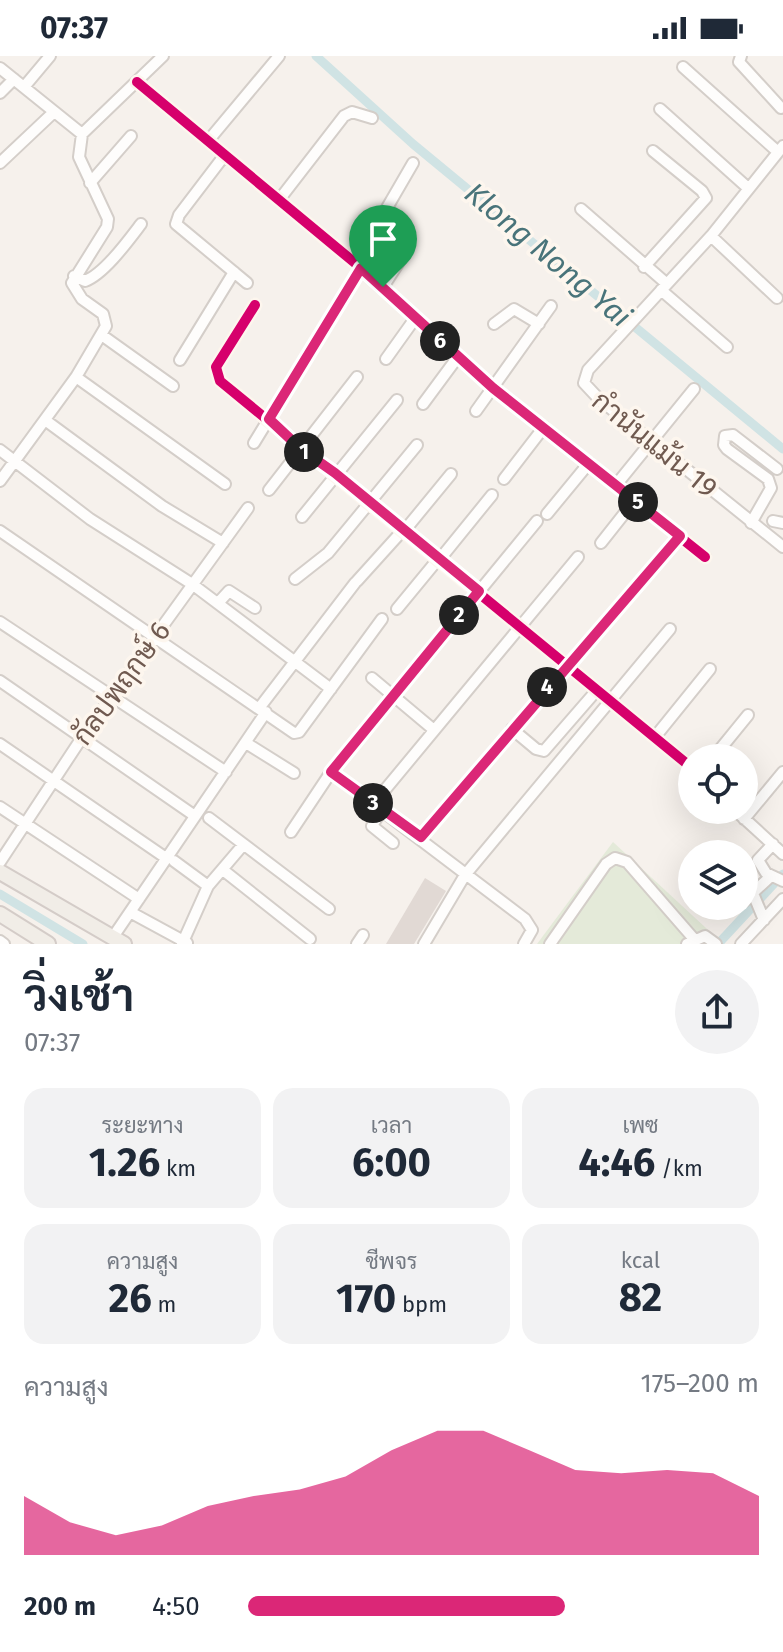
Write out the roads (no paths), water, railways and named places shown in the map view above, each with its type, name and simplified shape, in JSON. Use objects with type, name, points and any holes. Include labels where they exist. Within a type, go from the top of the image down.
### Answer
[{"type":"main road","points":[[0,872],[118,941]]},
{"type":"main road","points":[[0,914],[48,944]]},
{"type":"street","points":[[0,481],[103,336],[106,320],[75,291],[74,276],[107,227],[106,211],[79,157],[82,134],[163,56]]},
{"type":"street","points":[[208,141],[279,56]]},
{"type":"street","points":[[741,56],[739,62],[745,72],[781,108]]},
{"type":"street","points":[[24,87],[46,60]]},
{"type":"street","points":[[683,67],[781,149]]},
{"type":"street","points":[[0,68],[82,134]]},
{"type":"street","points":[[0,93],[14,79]]},
{"type":"street","points":[[137,82],[358,265],[457,358],[705,557]]},
{"type":"street","points":[[660,109],[748,188]]},
{"type":"street","points":[[0,163],[54,112]]},
{"type":"street","points":[[279,200],[344,116],[352,112],[372,118]]},
{"type":"street","points":[[90,183],[131,136]]},
{"type":"street","name":"กำนันแม้น 19","points":[[781,149],[711,236],[588,370],[584,383],[652,443],[783,547]]},
{"type":"street","points":[[644,267],[706,198],[702,191],[653,151]]},
{"type":"street","points":[[224,156],[176,224],[247,283]]},
{"type":"street","points":[[254,443],[358,265],[413,163]]},
{"type":"street","points":[[581,209],[727,347]]},
{"type":"street","points":[[74,276],[85,281],[91,279],[114,258],[141,224]]},
{"type":"street","points":[[711,236],[777,298]]},
{"type":"street","points":[[383,287],[401,259]]},
{"type":"street","points":[[180,360],[234,272]]},
{"type":"street","points":[[255,305],[216,367],[216,376],[678,756]]},
{"type":"street","points":[[476,411],[551,306]]},
{"type":"street","points":[[494,324],[514,309],[539,324]]},
{"type":"street","points":[[386,359],[416,317]]},
{"type":"street","points":[[103,336],[173,386]]},
{"type":"street","points":[[423,404],[457,358]]},
{"type":"street","points":[[76,377],[225,484]]},
{"type":"street","points":[[269,490],[357,377]]},
{"type":"street","points":[[616,485],[694,389]]},
{"type":"street","points":[[302,517],[397,400]]},
{"type":"street","points":[[45,420],[162,506],[223,543]]},
{"type":"street","points":[[504,479],[544,427]]},
{"type":"street","points":[[751,523],[771,488],[768,479],[727,449],[725,436],[733,435],[777,469]]},
{"type":"street","points":[[295,579],[328,553],[417,445]]},
{"type":"street","points":[[0,450],[90,519],[192,584],[331,689]]},
{"type":"street","points":[[291,832],[331,772],[589,463]]},
{"type":"street","points":[[118,941],[130,912],[170,860],[294,663],[356,582],[451,474]]},
{"type":"street","points":[[397,609],[492,495]]},
{"type":"street","points":[[601,543],[635,500]]},
{"type":"street","name":"กัลปพฤกษ์ 6","points":[[0,862],[23,822],[81,739],[116,696],[248,508]]},
{"type":"street","points":[[0,531],[289,730],[299,732],[382,619]]},
{"type":"street","points":[[425,840],[512,729],[680,536]]},
{"type":"street","points":[[393,843],[372,826],[378,806],[434,730],[578,557]]},
{"type":"street","points":[[218,603],[229,591],[255,608]]},
{"type":"street","points":[[0,622],[116,696],[226,772]]},
{"type":"street","points":[[424,944],[465,875],[670,629]]},
{"type":"street","points":[[655,737],[710,669]]},
{"type":"street","points":[[372,678],[434,730]]},
{"type":"street","points":[[0,681],[195,816]]},
{"type":"street","points":[[512,729],[536,749],[544,751],[597,690]]},
{"type":"street","points":[[724,744],[748,715]]},
{"type":"street","points":[[246,743],[294,773]]},
{"type":"street","points":[[0,744],[208,886]]},
{"type":"street","points":[[331,772],[425,840],[465,875],[525,919],[532,930],[524,944]]},
{"type":"street","points":[[758,802],[783,772]]},
{"type":"street","points":[[0,807],[139,899]]},
{"type":"street","points":[[209,818],[329,909]]},
{"type":"street","points":[[750,824],[783,854]]},
{"type":"street","points":[[758,891],[776,878],[758,860],[773,844]]},
{"type":"street","points":[[130,912],[184,943],[208,886],[243,845]]},
{"type":"street","points":[[550,944],[615,858],[627,862],[690,942],[705,936],[716,944]]},
{"type":"street","points":[[223,870],[310,939]]},
{"type":"street","points":[[741,944],[781,904]]},
{"type":"street","points":[[758,911],[764,920]]},
{"type":"waterway","name":"Klong Nong Yai","points":[[316,56],[413,144],[783,449]]},
{"type":"waterway","points":[[718,944],[783,874]]},
{"type":"waterway","points":[[0,894],[83,944]]}]
